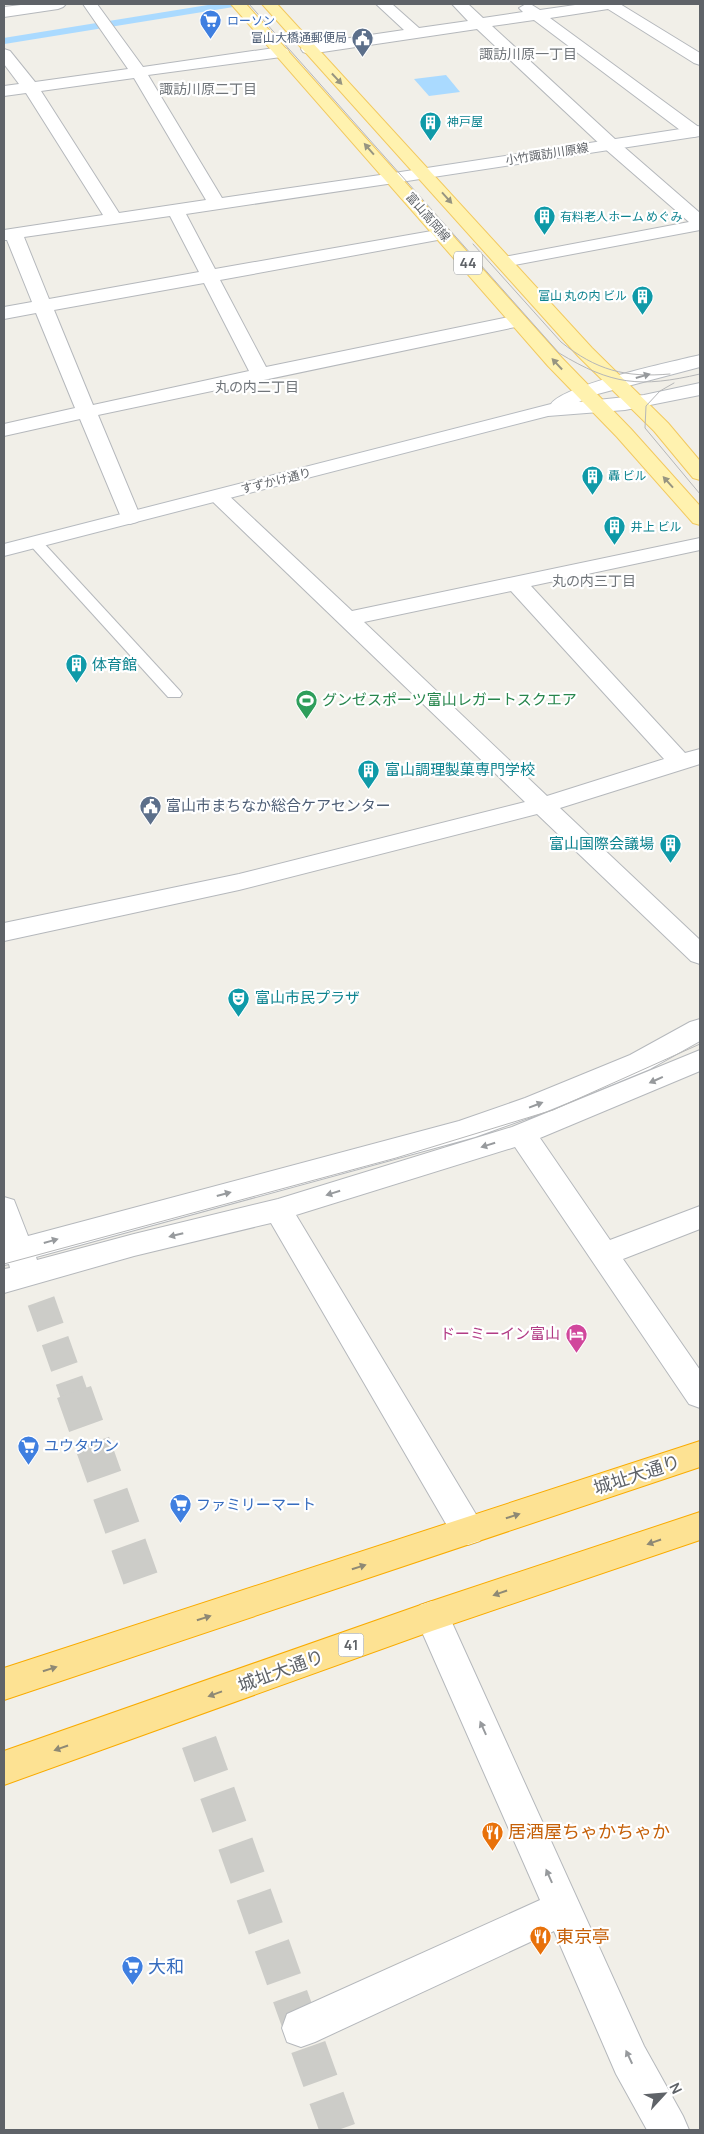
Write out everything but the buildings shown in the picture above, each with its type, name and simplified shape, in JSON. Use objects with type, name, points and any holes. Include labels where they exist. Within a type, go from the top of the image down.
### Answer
[{"type":"highway","name":"城址大通り","points":[[4,1684],[700,1454]]},
{"type":"highway","name":"城址大通り","points":[[4,1768],[432,1616],[700,1526]]},
{"type":"main road","name":"富山高岡線","points":[[238,4],[394,178],[518,321],[583,392],[624,433],[700,519]]},
{"type":"main road","name":"富山高岡線","points":[[269,4],[616,384],[660,428],[700,474]]},
{"type":"street","points":[[4,12],[58,4]]},
{"type":"street","points":[[90,4],[139,73],[217,204]]},
{"type":"street","points":[[383,4],[416,33]]},
{"type":"street","points":[[459,4],[482,23],[610,144],[700,224]]},
{"type":"street","points":[[522,4],[697,132]]},
{"type":"street","points":[[309,49],[610,4],[700,60]]},
{"type":"street","points":[[4,91],[282,52]]},
{"type":"street","points":[[4,54],[31,88],[114,219]]},
{"type":"street","name":"小竹諏訪川原線","points":[[9,234],[176,211],[697,132]]},
{"type":"street","points":[[176,211],[260,374]]},
{"type":"street","points":[[504,262],[700,224]]},
{"type":"street","points":[[9,234],[43,306],[130,518]]},
{"type":"street","points":[[4,312],[443,234]]},
{"type":"street","points":[[4,430],[260,374],[518,321]]},
{"type":"street","points":[[548,410],[583,392],[700,361]]},
{"type":"street","points":[[548,410],[599,408],[636,403],[700,389]]},
{"type":"street","name":"すずかけ通り","points":[[4,550],[548,410]]},
{"type":"street","points":[[218,496],[700,954]]},
{"type":"street","points":[[348,619],[700,544]]},
{"type":"street","points":[[4,932],[239,882],[543,804],[690,759],[517,584]]},
{"type":"street","points":[[13,1265],[464,1130],[535,1105],[640,1062],[700,1029]]},
{"type":"street","points":[[13,1265],[134,1245],[278,1210],[522,1134],[654,1081],[700,1060]]},
{"type":"street","points":[[522,1134],[700,1395]]},
{"type":"street","points":[[4,1208],[13,1265]]},
{"type":"street","points":[[278,1210],[468,1531]]},
{"type":"street","points":[[604,1254],[700,1217]]},
{"type":"street","points":[[432,1616],[630,2060],[669,2130]]},
{"type":"street","points":[[301,2028],[563,1908]]},
{"type":"lane","points":[[35,542],[174,694]]},
{"type":"water","points":[[446,75],[460,92],[429,96],[414,79]]},
{"type":"waterway","points":[[4,41],[233,4]]},
{"type":"tunnel","points":[[41,1301],[74,1394]]},
{"type":"tunnel","points":[[74,1392],[146,1594]]},
{"type":"tunnel","points":[[199,1742],[338,2130]]},
{"type":"tram line","points":[[249,4],[559,353],[595,372],[627,381],[660,381],[700,374]]},
{"type":"tram line","points":[[473,244],[561,342],[574,352],[599,365],[625,373],[639,375],[670,374]]},
{"type":"tram line","points":[[674,383],[660,391],[646,406],[645,428],[700,494]]},
{"type":"tram line","points":[[4,1264],[396,1158],[553,1110],[700,1044]]},
{"type":"place","name":"ローソン","points":[[211,40]]},
{"type":"place","name":"富山大橋通郵便局","points":[[363,57]]},
{"type":"place","name":"神戸屋","points":[[431,141]]},
{"type":"place","name":"有料老人ホーム めぐみ","points":[[544,236]]},
{"type":"place","name":"富山 丸の内 ビル","points":[[643,315]]},
{"type":"place","name":"轟 ビル","points":[[592,495]]},
{"type":"place","name":"井上 ビル","points":[[615,546]]},
{"type":"place","name":"体育館","points":[[76,684]]},
{"type":"place","name":"グンゼスポーツ富山レガートスクエア","points":[[306,719]]},
{"type":"place","name":"富山調理製菓専門学校","points":[[369,789]]},
{"type":"place","name":"富山市まちなか総合ケアセンター","points":[[150,825]]},
{"type":"place","name":"富山国際会議場","points":[[670,863]]},
{"type":"place","name":"富山市民プラザ","points":[[239,1017]]},
{"type":"place","name":"ドーミーイン富山","points":[[576,1353]]},
{"type":"place","name":"ユウタウン","points":[[28,1465]]},
{"type":"place","name":"ファミリーマート","points":[[180,1524]]},
{"type":"place","name":"居酒屋ちゃかちゃか","points":[[492,1851]]},
{"type":"place","name":"東京亭","points":[[540,1956]]},
{"type":"place","name":"大和","points":[[132,1986]]},
{"type":"district","name":"諏訪川原一丁目","points":[[528,54]]},
{"type":"district","name":"諏訪川原二丁目","points":[[208,89]]},
{"type":"district","name":"丸の内二丁目","points":[[257,387]]},
{"type":"district","name":"丸の内三丁目","points":[[594,581]]}]
